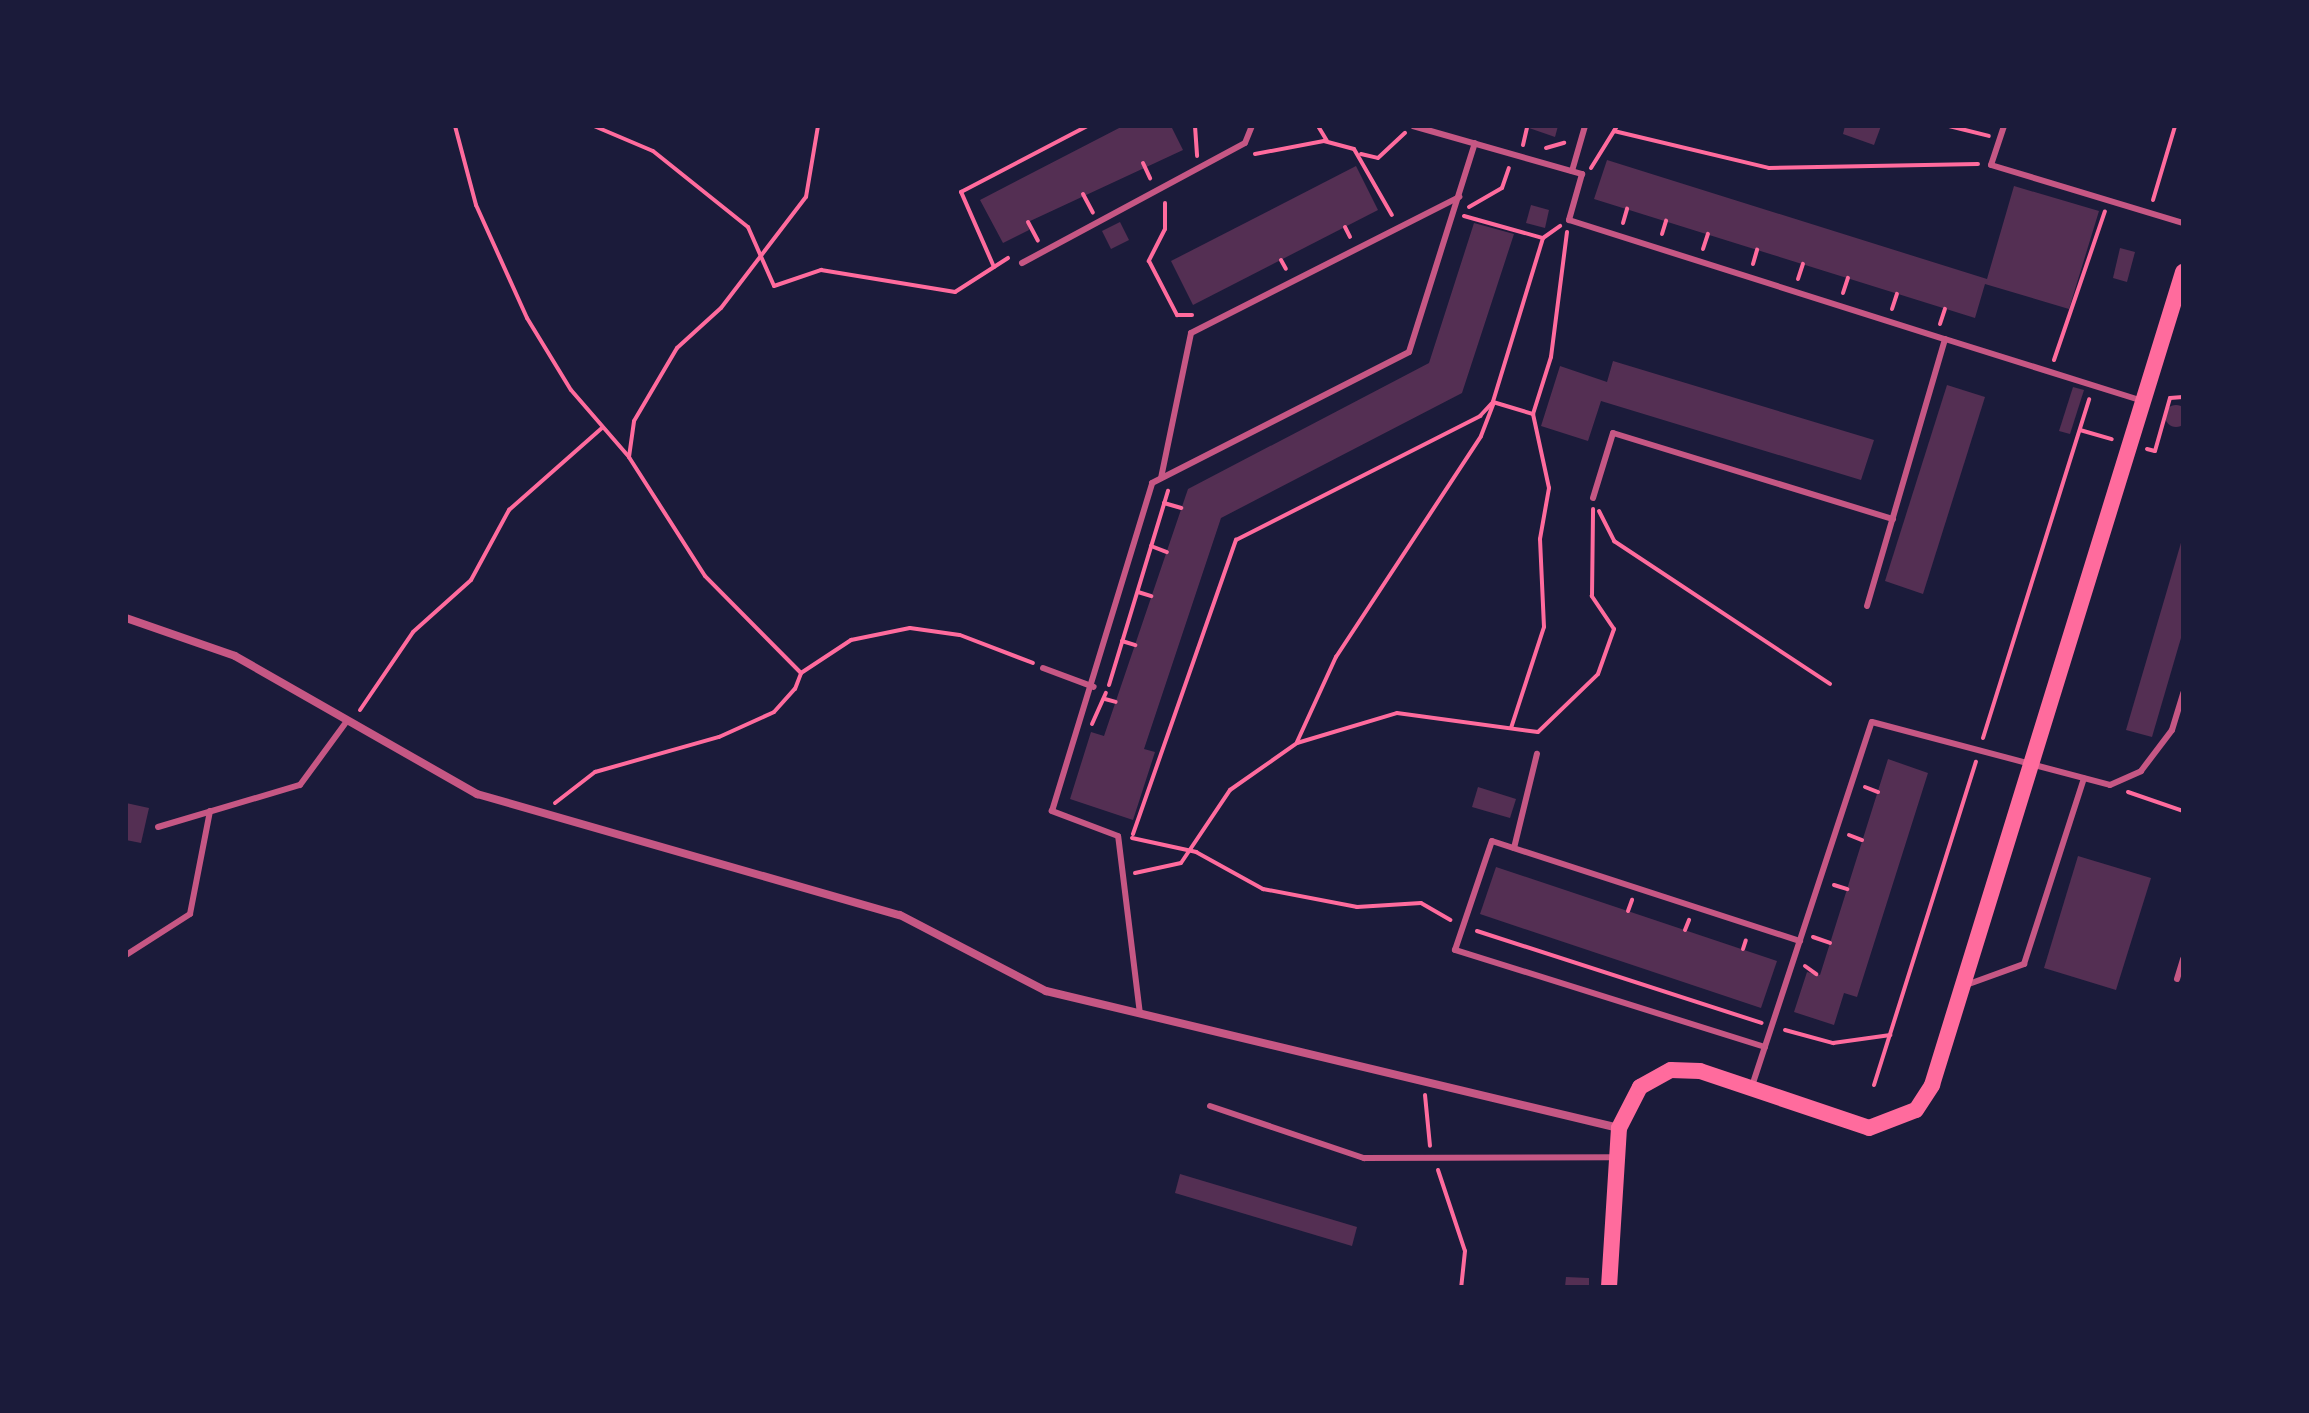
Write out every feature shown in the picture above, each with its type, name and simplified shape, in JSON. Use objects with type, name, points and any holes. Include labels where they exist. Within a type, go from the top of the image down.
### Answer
[{"type":"main road","points":[[1609,1287],[1619,1128],[1640,1087],[1671,1070],[1700,1071],[1869,1128],[1892,1124],[1916,1110],[1932,1085],[2183,272]]},
{"type":"street","points":[[126,618],[235,656],[477,794],[900,915],[1046,991],[1619,1128]]},
{"type":"lane","points":[[1022,263],[1245,143],[1252,126]]},
{"type":"lane","points":[[1413,126],[1582,174],[1569,220],[2143,401]]},
{"type":"lane","points":[[1572,171],[1585,126]]},
{"type":"lane","points":[[2004,126],[1991,165],[2183,223]]},
{"type":"lane","points":[[1140,1015],[1118,836],[1052,811],[1094,687],[1152,483],[1409,352],[1475,143]]},
{"type":"lane","points":[[1160,478],[1191,333],[1459,197]]},
{"type":"lane","points":[[1867,606],[1945,339]]},
{"type":"lane","points":[[1593,498],[1613,433],[1893,519]]},
{"type":"lane","points":[[1043,668],[1094,687]]},
{"type":"lane","points":[[1751,1090],[1872,722],[2110,785],[2141,771],[2172,730],[2183,693]]},
{"type":"lane","points":[[158,827],[300,785],[350,722]]},
{"type":"lane","points":[[1514,848],[1537,754]]},
{"type":"lane","points":[[1963,986],[2024,964],[2084,778]]},
{"type":"lane","points":[[126,955],[190,914],[210,811]]},
{"type":"lane","points":[[1765,1047],[1455,950],[1492,841],[1800,941]]},
{"type":"lane","points":[[2177,979],[2183,959]]},
{"type":"lane","points":[[1210,1106],[1364,1158],[1617,1156]]},
{"type":"path","points":[[455,126],[476,205],[527,318],[603,427],[629,457],[705,576],[801,673]]},
{"type":"path","points":[[594,126],[653,151],[748,227],[774,286],[821,270],[955,292],[1005,260]]},
{"type":"path","points":[[629,457],[634,421],[677,348],[721,308],[759,251],[806,197],[818,126]]},
{"type":"path","points":[[994,267],[961,192],[1087,126]]},
{"type":"path","points":[[1195,126],[1197,158]]},
{"type":"path","points":[[1318,126],[1329,143]]},
{"type":"path","points":[[1261,151],[1329,143],[1378,158],[1413,126]]},
{"type":"path","points":[[1949,126],[2000,139]]},
{"type":"path","points":[[2149,213],[2175,126]]},
{"type":"path","points":[[1523,145],[1527,128]]},
{"type":"path","points":[[1589,170],[1616,128],[1769,168],[1991,165]]},
{"type":"path","points":[[1361,154],[1393,215]]},
{"type":"path","points":[[1462,213],[1502,188],[1513,154]]},
{"type":"path","points":[[1143,163],[1152,182]]},
{"type":"path","points":[[1083,194],[1093,213]]},
{"type":"path","points":[[1457,230],[1467,197]]},
{"type":"path","points":[[2054,360],[2108,201]]},
{"type":"path","points":[[1623,223],[1627,209]]},
{"type":"path","points":[[1297,743],[1336,657],[1481,436],[1493,402],[1543,238],[1462,213]]},
{"type":"path","points":[[1511,728],[1544,627],[1540,539],[1549,488],[1533,414],[1551,357],[1569,220]]},
{"type":"path","points":[[1661,236],[1666,221]]},
{"type":"path","points":[[1028,222],[1038,242]]},
{"type":"path","points":[[1345,227],[1350,237]]},
{"type":"path","points":[[1165,229],[1149,261],[1177,315],[1189,317]]},
{"type":"path","points":[[1703,249],[1708,234]]},
{"type":"path","points":[[1753,264],[1757,250]]},
{"type":"path","points":[[1281,260],[1286,269]]},
{"type":"path","points":[[1798,279],[1803,264]]},
{"type":"path","points":[[1843,293],[1848,278]]},
{"type":"path","points":[[1892,309],[1897,294]]},
{"type":"path","points":[[1940,324],[1945,309]]},
{"type":"path","points":[[2176,394],[2183,397]]},
{"type":"path","points":[[1493,402],[1533,414]]},
{"type":"path","points":[[1131,838],[1236,540],[1480,416],[1493,402]]},
{"type":"path","points":[[350,722],[413,632],[471,580],[509,510],[603,427]]},
{"type":"path","points":[[1079,732],[1098,720],[1164,503],[1179,484]]},
{"type":"path","points":[[1123,875],[1181,863],[1192,851],[1230,790],[1297,743],[1397,713],[1538,732],[1570,706],[1598,674],[1614,629],[1592,596],[1593,498]]},
{"type":"path","points":[[1593,498],[1614,541],[1830,684]]},
{"type":"path","points":[[1164,503],[1181,508]]},
{"type":"path","points":[[1151,546],[1167,552]]},
{"type":"path","points":[[1137,592],[1151,596]]},
{"type":"path","points":[[551,815],[556,801],[595,772],[719,737],[774,712],[801,673],[851,640],[910,628],[960,635],[1043,668]]},
{"type":"path","points":[[1122,641],[1135,645]]},
{"type":"path","points":[[1105,699],[1116,702]]},
{"type":"path","points":[[2110,785],[2183,811]]},
{"type":"path","points":[[1118,836],[1192,851],[1263,889],[1357,907],[1421,903],[1463,926],[1772,1027],[1833,1043],[1890,1035]]},
{"type":"path","points":[[1628,911],[1632,900]]},
{"type":"path","points":[[1685,930],[1689,920]]},
{"type":"path","points":[[1743,949],[1746,940]]},
{"type":"path","points":[[1423,1083],[1434,1159],[1465,1251],[1461,1287]]},
{"type":"building","points":[[1123,126],[1171,126],[1183,150],[1028,222],[1029,230],[1003,243],[980,200]]},
{"type":"building","points":[[1523,126],[1558,126],[1555,137]]},
{"type":"building","points":[[1845,126],[1881,126],[1874,145],[1843,134]]},
{"type":"building","points":[[1607,160],[1987,279],[2014,186],[2099,211],[2069,309],[1985,284],[1975,318],[1594,199]]},
{"type":"building","points":[[1356,166],[1378,210],[1193,305],[1171,261]]},
{"type":"building","points":[[1531,205],[1549,210],[1545,228],[1526,223]]},
{"type":"building","points":[[1120,222],[1129,240],[1111,249],[1102,231]]},
{"type":"building","points":[[1474,223],[1514,234],[1462,393],[1221,518],[1144,749],[1155,752],[1133,820],[1070,799],[1091,732],[1104,736],[1188,489],[1429,363]]},
{"type":"building","points":[[2120,248],[2135,252],[2127,282],[2113,278]]},
{"type":"building","points":[[1613,361],[1874,440],[1861,480],[1601,401],[1588,441],[1541,426],[1560,366],[1607,382]]},
{"type":"building","points":[[1947,385],[1985,397],[1923,594],[1885,581]]},
{"type":"building","points":[[2073,387],[2084,390],[2070,434],[2059,431]]},
{"type":"building","points":[[2176,405],[2184,408],[2187,416],[2184,424],[2176,427],[2168,424],[2165,416],[2168,408]]},
{"type":"building","points":[[2183,536],[2183,631],[2152,737],[2126,730]]},
{"type":"building","points":[[1888,759],[1928,773],[1857,997],[1844,993],[1834,1025],[1794,1012],[1807,972],[1820,975]]},
{"type":"building","points":[[1478,787],[1516,799],[1510,818],[1472,807]]},
{"type":"building","points":[[126,803],[149,808],[141,843],[126,840]]},
{"type":"building","points":[[2078,856],[2151,878],[2116,990],[2044,968]]},
{"type":"building","points":[[1496,867],[1777,961],[1761,1008],[1480,914]]},
{"type":"building","points":[[1180,1174],[1357,1227],[1352,1246],[1175,1193]]},
{"type":"building","points":[[1566,1277],[1589,1278],[1589,1287],[1565,1287]]}]
